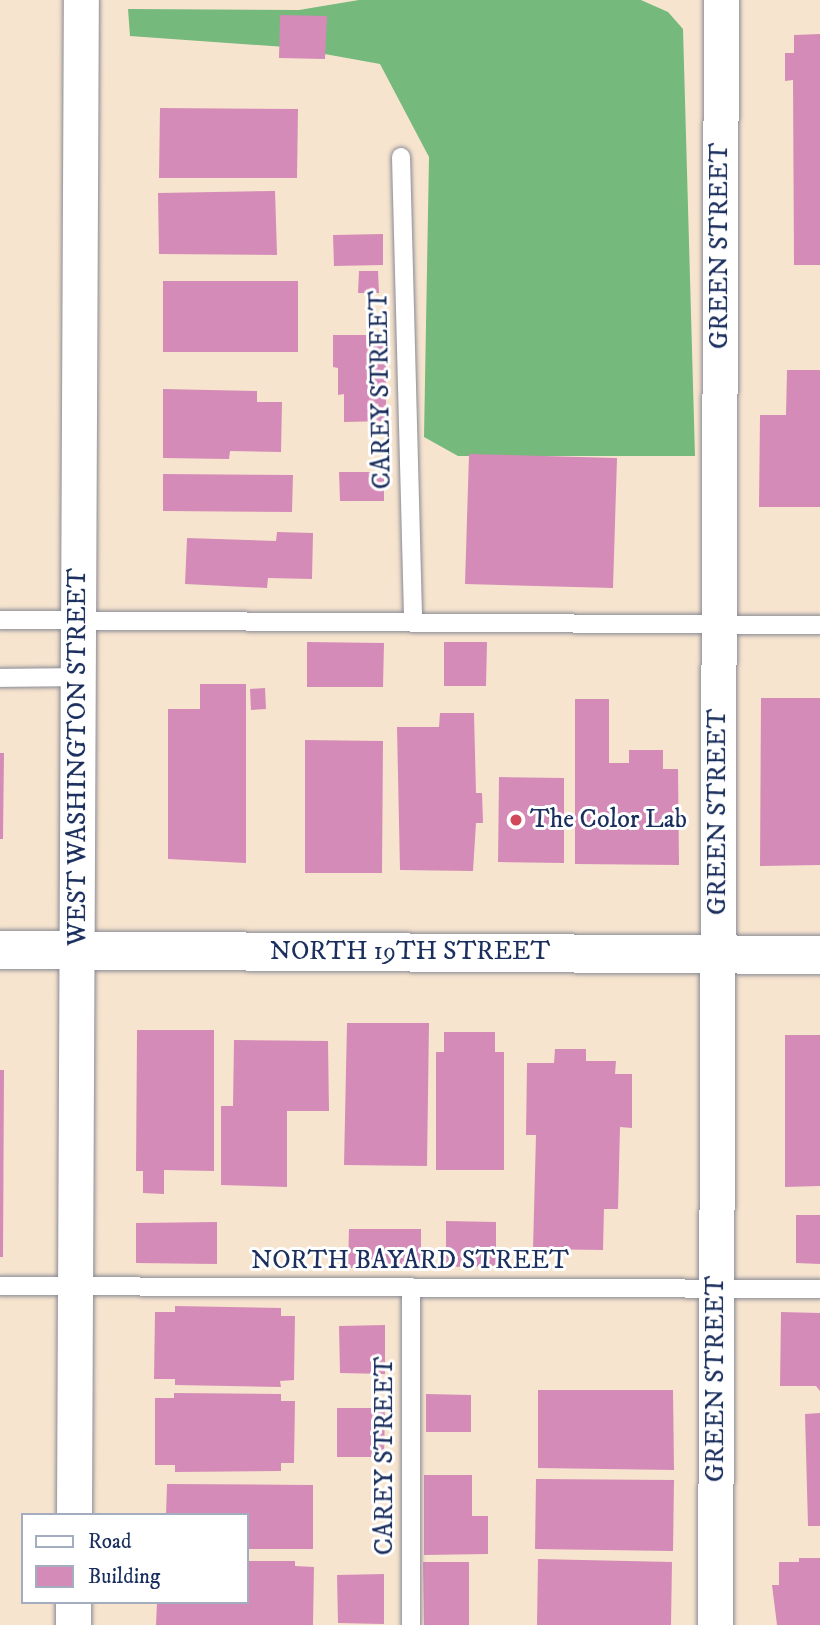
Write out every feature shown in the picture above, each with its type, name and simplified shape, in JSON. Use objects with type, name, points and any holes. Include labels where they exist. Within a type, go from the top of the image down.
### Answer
[{"type":"street","name":"WEST WASHINGTON STREET","points":[[74,1513],[81,0]]},
{"type":"street","name":"GREEN STREET","points":[[715,1625],[721,0]]},
{"type":"street","name":"NORTH 19TH STREET","points":[[0,950],[820,955]]},
{"type":"street","points":[[73,1604],[73,1625]]},
{"type":"lane","name":"CAREY STREET","points":[[401,157],[414,623]]},
{"type":"lane","points":[[0,620],[820,625]]},
{"type":"lane","points":[[0,678],[78,677]]},
{"type":"lane","name":"NORTH BAYARD STREET","points":[[0,1286],[820,1289]]},
{"type":"lane","name":"CAREY STREET","points":[[411,1287],[411,1625]]},
{"type":"green space","points":[[359,0],[641,0],[668,12],[683,29],[695,456],[458,456],[424,437],[429,157],[380,64],[286,47],[130,36],[128,9],[299,10]]},
{"type":"building","points":[[280,15],[327,16],[325,59],[279,58]]},
{"type":"building","points":[[820,34],[820,265],[794,265],[793,80],[785,81],[785,53],[794,53],[794,35]]},
{"type":"building","points":[[160,108],[298,109],[297,178],[159,178]]},
{"type":"building","points":[[275,191],[277,255],[159,254],[158,193]]},
{"type":"building","points":[[383,234],[383,265],[334,266],[333,235]]},
{"type":"building","points":[[359,271],[378,271],[379,293],[358,293]]},
{"type":"building","points":[[163,281],[298,281],[298,352],[163,352]]},
{"type":"building","points":[[333,335],[386,335],[386,421],[344,422],[344,394],[338,395],[338,368],[333,367]]},
{"type":"building","points":[[787,370],[820,370],[820,507],[759,507],[760,415],[786,415]]},
{"type":"building","points":[[163,389],[257,391],[257,402],[282,402],[281,452],[230,451],[229,459],[163,458]]},
{"type":"building","points":[[469,454],[617,458],[613,588],[465,584]]},
{"type":"building","points":[[339,472],[384,472],[384,501],[340,501]]},
{"type":"building","points":[[163,474],[293,475],[292,512],[163,511]]},
{"type":"building","points":[[277,532],[313,533],[312,579],[268,578],[267,588],[185,584],[187,538],[276,541]]},
{"type":"building","points":[[307,642],[384,643],[383,687],[307,687]]},
{"type":"building","points":[[444,642],[487,642],[486,686],[444,686]]},
{"type":"building","points":[[200,684],[246,684],[246,863],[168,859],[168,709],[200,709]]},
{"type":"building","points":[[265,688],[266,709],[251,710],[250,689]]},
{"type":"building","points":[[761,698],[820,698],[820,865],[760,866]]},
{"type":"building","points":[[575,699],[609,699],[609,763],[629,763],[629,750],[663,750],[663,769],[678,769],[679,865],[575,864]]},
{"type":"building","points":[[440,713],[474,713],[476,793],[482,793],[483,823],[476,823],[473,871],[400,870],[397,727],[439,727]]},
{"type":"building","points":[[305,740],[383,741],[382,873],[305,873]]},
{"type":"building","points":[[0,753],[4,753],[3,839],[0,839]]},
{"type":"building","points":[[499,777],[564,778],[564,863],[498,862]]},
{"type":"building","points":[[347,1023],[429,1023],[427,1166],[344,1165]]},
{"type":"building","points":[[137,1030],[214,1030],[214,1171],[164,1170],[164,1194],[143,1193],[143,1171],[136,1171]]},
{"type":"building","points":[[444,1032],[495,1032],[495,1052],[504,1052],[504,1170],[436,1170],[436,1052],[444,1052]]},
{"type":"building","points":[[785,1035],[820,1035],[820,1186],[785,1187]]},
{"type":"building","points":[[234,1040],[328,1041],[329,1111],[287,1111],[287,1187],[221,1185],[221,1106],[233,1106]]},
{"type":"building","points":[[555,1049],[586,1049],[586,1061],[616,1061],[615,1074],[632,1074],[632,1128],[620,1127],[618,1209],[604,1209],[603,1250],[533,1249],[536,1135],[526,1135],[527,1063],[554,1063]]},
{"type":"building","points":[[0,1070],[4,1070],[3,1257],[0,1257]]},
{"type":"building","points":[[796,1215],[820,1215],[820,1264],[796,1263]]},
{"type":"building","points":[[446,1221],[496,1222],[496,1266],[446,1267]]},
{"type":"building","points":[[217,1222],[217,1264],[136,1263],[136,1223]]},
{"type":"building","points":[[349,1229],[421,1229],[421,1266],[348,1268]]},
{"type":"building","points":[[175,1306],[281,1308],[281,1316],[295,1316],[294,1380],[280,1381],[281,1387],[175,1385],[175,1379],[154,1379],[155,1312],[175,1312]]},
{"type":"building","points":[[781,1312],[820,1313],[820,1391],[816,1386],[780,1386]]},
{"type":"building","points":[[385,1325],[385,1374],[340,1373],[339,1326]]},
{"type":"building","points":[[538,1390],[673,1390],[674,1470],[538,1468]]},
{"type":"building","points":[[174,1393],[281,1394],[281,1401],[295,1401],[294,1463],[281,1463],[281,1471],[175,1472],[175,1465],[155,1465],[155,1398],[174,1398]]},
{"type":"building","points":[[426,1394],[471,1395],[471,1432],[426,1432]]},
{"type":"building","points":[[337,1408],[385,1408],[384,1457],[337,1457]]},
{"type":"building","points":[[820,1413],[820,1526],[808,1526],[805,1414]]},
{"type":"building","points":[[424,1475],[472,1475],[472,1516],[488,1516],[488,1554],[424,1555]]},
{"type":"building","points":[[536,1479],[674,1480],[673,1551],[535,1549]]},
{"type":"building","points":[[167,1484],[313,1485],[313,1549],[248,1549],[248,1513],[166,1513]]},
{"type":"building","points":[[799,1558],[820,1558],[820,1625],[777,1625],[772,1585],[779,1585],[779,1562],[799,1562]]},
{"type":"building","points":[[538,1559],[672,1562],[671,1625],[537,1625]]},
{"type":"building","points":[[248,1561],[295,1561],[295,1566],[314,1567],[313,1625],[156,1625],[157,1604],[248,1604]]},
{"type":"building","points":[[423,1562],[469,1562],[469,1625],[424,1625]]},
{"type":"building","points":[[384,1574],[384,1624],[338,1623],[337,1575]]},
{"type":"place","name":"The Color Lab","points":[[516,820]]}]
